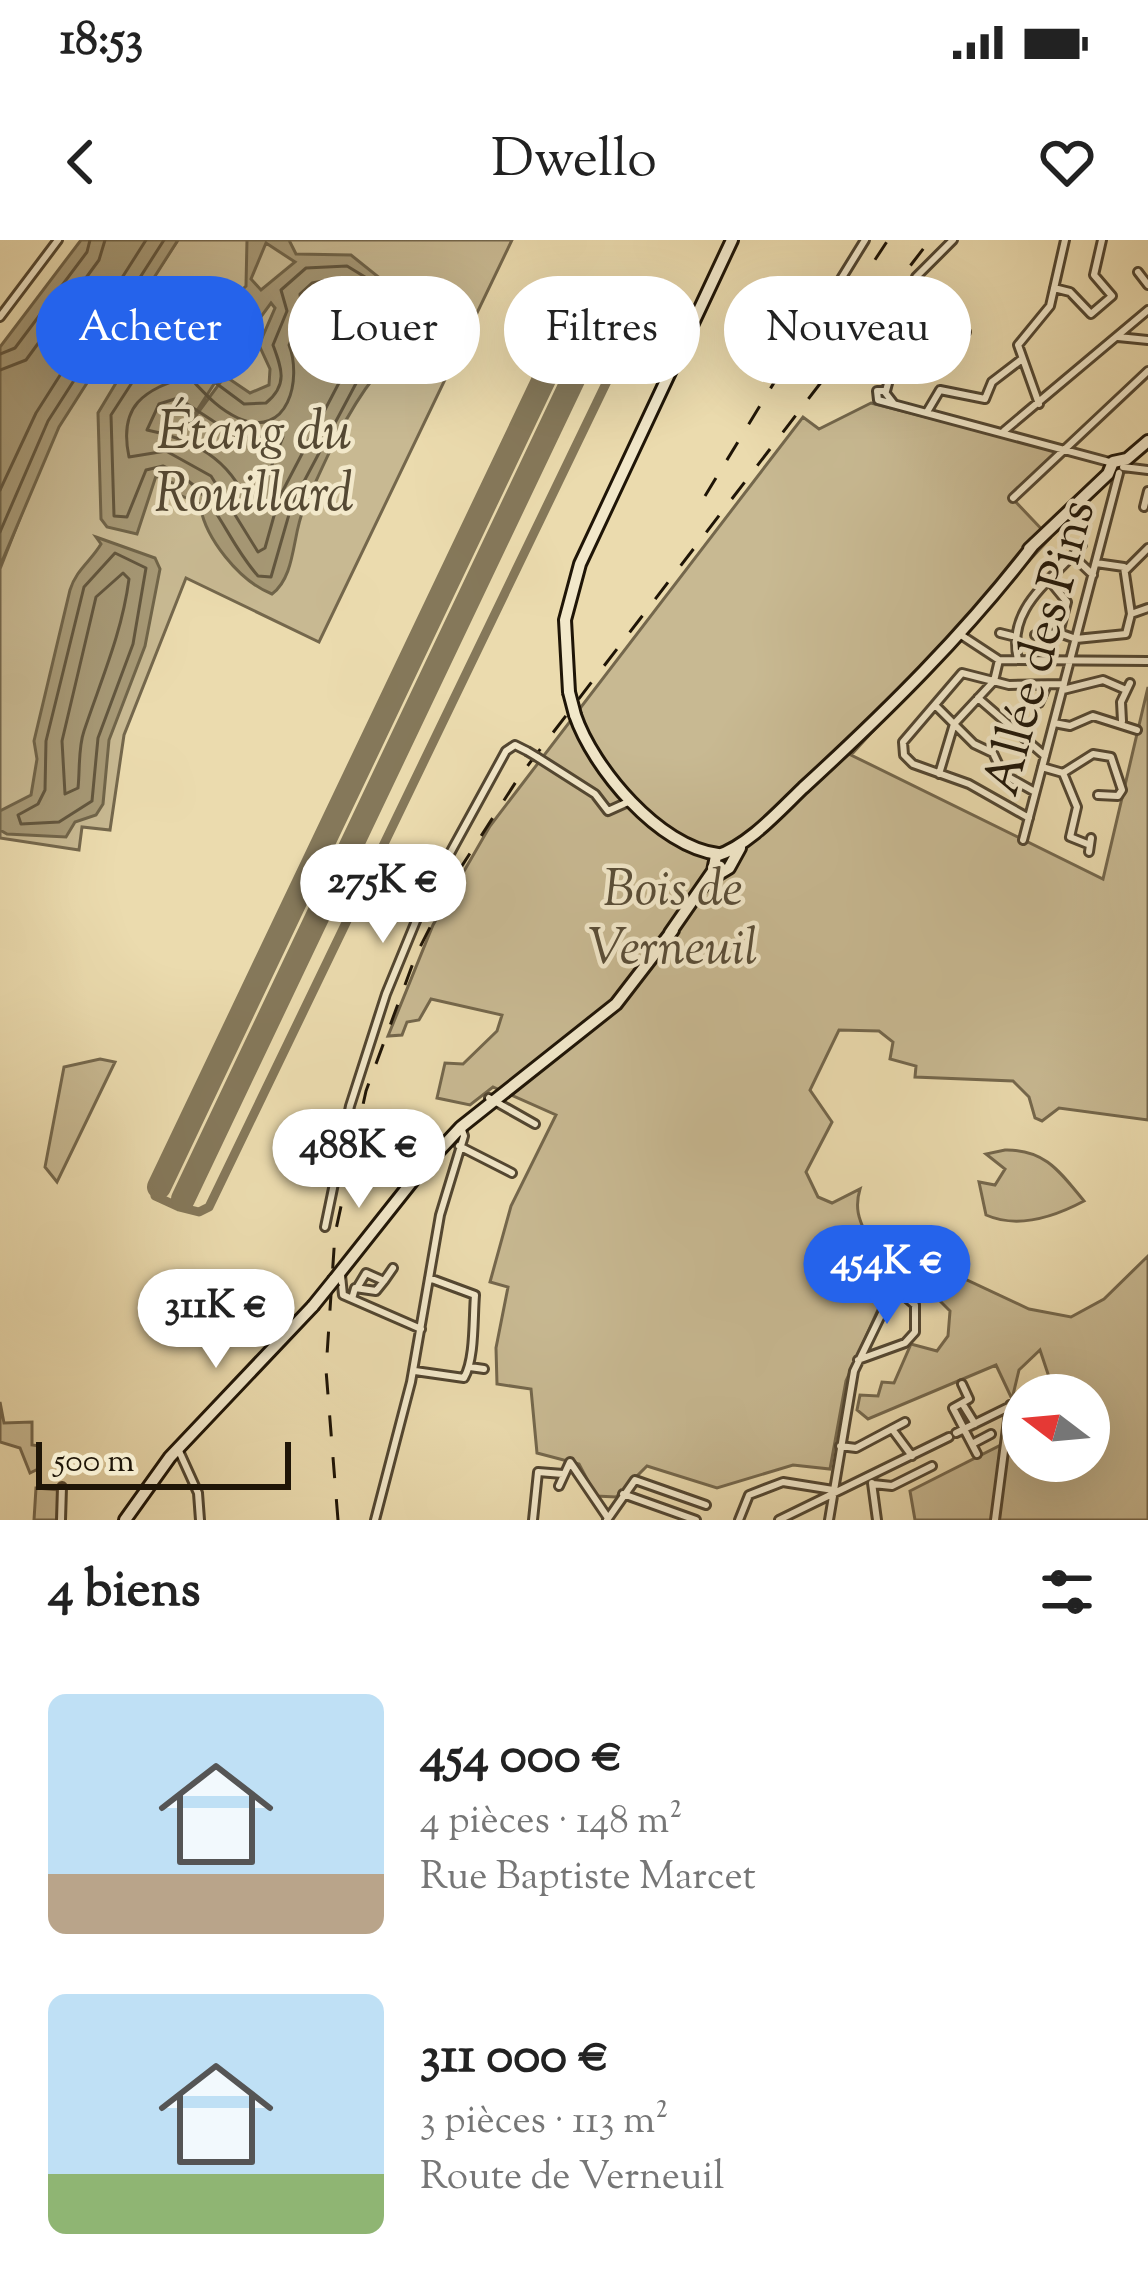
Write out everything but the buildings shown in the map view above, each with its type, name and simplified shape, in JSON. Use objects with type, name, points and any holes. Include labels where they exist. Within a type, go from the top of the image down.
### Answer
[{"type":"main road","points":[[721,861],[629,801],[594,758],[569,692],[566,620],[580,564],[732,240]]},
{"type":"main road","points":[[123,1520],[178,1446],[313,1306],[421,1170],[493,1098],[616,1004],[721,861],[882,713],[961,633],[1062,515],[1127,460]]},
{"type":"street","points":[[0,317],[58,240]]},
{"type":"street","points":[[843,276],[865,240]]},
{"type":"street","points":[[918,276],[921,268],[953,240]]},
{"type":"street","points":[[1040,404],[1018,340],[1046,313],[1065,240]]},
{"type":"street","points":[[1054,288],[1070,292],[1091,314],[1112,296],[1094,275],[1102,240]]},
{"type":"street","points":[[1138,272],[1148,285]]},
{"type":"street","points":[[1003,433],[1148,310]]},
{"type":"street","points":[[1118,337],[1148,340]]},
{"type":"street","points":[[927,413],[940,390],[985,398],[992,382],[1022,359]]},
{"type":"street","points":[[1013,498],[1148,371]]},
{"type":"street","points":[[886,384],[883,394],[894,404],[1127,460],[1148,470]]},
{"type":"street","name":"Allée des Pins","points":[[1023,840],[1127,460]]},
{"type":"street","points":[[1144,507],[1148,491]]},
{"type":"street","points":[[1018,660],[1012,636],[1021,609],[1039,597],[1056,567],[1082,545]]},
{"type":"street","points":[[1035,634],[1059,633],[1076,639],[1098,634],[1124,637],[1131,614],[1124,592],[1125,572],[1148,548]]},
{"type":"street","points":[[1072,556],[1093,575]]},
{"type":"street","points":[[1140,557],[1148,566]]},
{"type":"street","points":[[1096,562],[1125,572]]},
{"type":"street","points":[[1049,580],[1067,602],[1059,633]]},
{"type":"street","points":[[1131,614],[1148,608]]},
{"type":"street","points":[[961,633],[999,660],[1148,662]]},
{"type":"street","points":[[1000,633],[1012,636]]},
{"type":"street","points":[[940,774],[954,724],[994,681],[999,660]]},
{"type":"street","points":[[1028,818],[913,764],[903,751],[904,736],[962,673],[1046,687],[1103,680],[1128,687],[1122,721]]},
{"type":"street","points":[[1039,703],[1046,687]]},
{"type":"street","points":[[979,698],[1005,730],[1045,756]]},
{"type":"street","points":[[935,705],[978,747],[993,753],[1003,774],[1035,792]]},
{"type":"street","points":[[1054,723],[1070,726],[1093,716],[1122,721],[1137,730]]},
{"type":"street","points":[[325,1227],[350,1106],[407,941],[506,752],[515,745],[527,751],[595,794],[608,811],[629,801]]},
{"type":"street","points":[[1042,767],[1063,773],[1093,754],[1111,757],[1122,790],[1118,796],[1098,795]]},
{"type":"street","points":[[1063,773],[1076,807],[1070,836],[1090,845]]},
{"type":"street","points":[[493,1098],[535,1124]]},
{"type":"street","points":[[375,1520],[414,1371],[457,1135],[512,1173]]},
{"type":"street","points":[[357,1288],[376,1291],[393,1268]]},
{"type":"street","points":[[829,1520],[847,1400],[858,1360],[900,1271]]},
{"type":"street","points":[[352,1300],[365,1273],[384,1281]]},
{"type":"street","points":[[338,1276],[341,1292],[352,1300],[421,1329]]},
{"type":"street","points":[[414,1371],[463,1378],[470,1367],[476,1297],[429,1278]]},
{"type":"street","points":[[858,1360],[905,1343],[915,1332],[915,1305],[895,1288]]},
{"type":"street","points":[[470,1367],[484,1369]]},
{"type":"street","points":[[962,1384],[970,1400],[953,1408],[956,1433],[977,1454]]},
{"type":"street","points":[[962,1403],[975,1424]]},
{"type":"street","points":[[779,1520],[871,1481],[1002,1410]]},
{"type":"street","points":[[840,1446],[856,1448],[905,1422]]},
{"type":"street","points":[[871,1481],[892,1486],[928,1467],[892,1429]]},
{"type":"street","points":[[972,1444],[992,1434]]},
{"type":"street","points":[[178,1446],[200,1498],[200,1520]]},
{"type":"street","points":[[559,1486],[566,1463],[578,1467],[608,1519]]},
{"type":"street","points":[[995,1520],[1002,1467]]},
{"type":"street","points":[[533,1520],[538,1472],[563,1474]]},
{"type":"street","points":[[608,1519],[635,1480],[706,1505]]},
{"type":"street","points":[[871,1481],[877,1520]]},
{"type":"street","points":[[739,1520],[749,1495],[776,1483],[833,1494]]},
{"type":"street","points":[[61,1520],[62,1487]]},
{"type":"street","points":[[622,1494],[696,1520]]},
{"type":"green space","points":[[178,240],[512,240],[480,307],[480,276],[288,276],[288,384],[443,384],[319,642],[186,578],[124,735],[110,830],[82,827],[79,850],[0,838],[0,569],[57,424],[83,384],[264,384],[264,276],[154,276]]},
{"type":"green space","name":"Bois de Verneuil","points":[[871,403],[1059,451],[1012,498],[1050,538],[851,755],[1103,879],[1148,687],[1148,1120],[1059,1108],[1042,1121],[1035,1118],[1029,1097],[1013,1081],[915,1077],[916,1066],[890,1059],[893,1042],[879,1031],[839,1030],[810,1090],[832,1122],[806,1172],[818,1197],[832,1203],[860,1189],[858,1214],[873,1255],[870,1284],[885,1294],[846,1381],[830,1469],[793,1465],[717,1488],[647,1466],[616,1497],[596,1496],[579,1464],[537,1453],[531,1389],[497,1384],[496,1348],[508,1287],[490,1282],[511,1206],[556,1115],[493,1087],[470,1105],[437,1098],[445,1063],[463,1064],[497,1031],[502,1015],[431,999],[419,1020],[407,1022],[402,1035],[388,1036],[433,925],[490,826],[803,417],[819,429]]},
{"type":"green space","points":[[100,1059],[115,1062],[57,1182],[45,1167],[64,1067]]},
{"type":"green space","points":[[1005,1150],[1041,1158],[1084,1201],[1036,1219],[1011,1221],[986,1215],[979,1182],[995,1185],[1005,1169],[986,1154]]},
{"type":"green space","points":[[1148,1256],[1148,1520],[915,1520],[910,1491],[1002,1445],[1002,1482],[1110,1482],[1110,1374],[1048,1374],[1040,1350],[1018,1374],[1002,1374],[1002,1378],[996,1365],[868,1419],[857,1410],[860,1395],[878,1396],[882,1382],[894,1383],[911,1344],[937,1351],[948,1336],[950,1311],[915,1276],[903,1276],[903,1264],[954,1274],[1029,1309],[1071,1317],[1104,1299]]},
{"type":"green space","points":[[0,1402],[4,1423],[32,1422],[32,1445],[40,1446],[38,1469],[30,1473],[20,1448],[0,1442]]},
{"type":"green space","points":[[36,1488],[60,1490],[59,1520],[34,1520]]},
{"type":"water","points":[[81,240],[178,240],[155,276],[54,276]]},
{"type":"water","name":"Étang du Rouillard","points":[[247,240],[289,240],[296,254],[351,255],[377,276],[288,276],[288,384],[370,384],[327,457],[300,519],[285,577],[272,594],[247,579],[216,544],[200,504],[175,493],[173,483],[156,476],[137,534],[107,527],[101,519],[98,413],[115,384],[214,384],[180,437],[219,384],[237,384],[250,393],[269,385],[264,333],[275,308],[271,303],[264,313],[264,288],[295,262],[266,243],[252,276],[246,276]]},
{"type":"water","points":[[36,299],[36,384],[86,384],[59,427],[0,566],[0,347]]},
{"type":"water","points":[[96,537],[155,558],[160,569],[145,646],[109,740],[103,804],[96,815],[75,822],[66,837],[7,834],[0,830],[0,811],[31,795],[37,759],[34,741],[70,590],[101,544]]},
{"type":"taxiway","points":[[183,1199],[179,1207],[199,1212],[209,1207],[606,384]]},
{"type":"taxiway","points":[[159,1187],[155,1196],[179,1207]]},
{"type":"runway","points":[[159,1187],[542,384]]},
{"type":"runway","points":[[183,1199],[571,384]]},
{"type":"railway","points":[[705,496],[814,317],[863,278],[888,240]]},
{"type":"railway","points":[[338,1520],[326,1370],[335,1234],[366,1091],[416,955],[458,872],[519,777],[930,240]]}]
